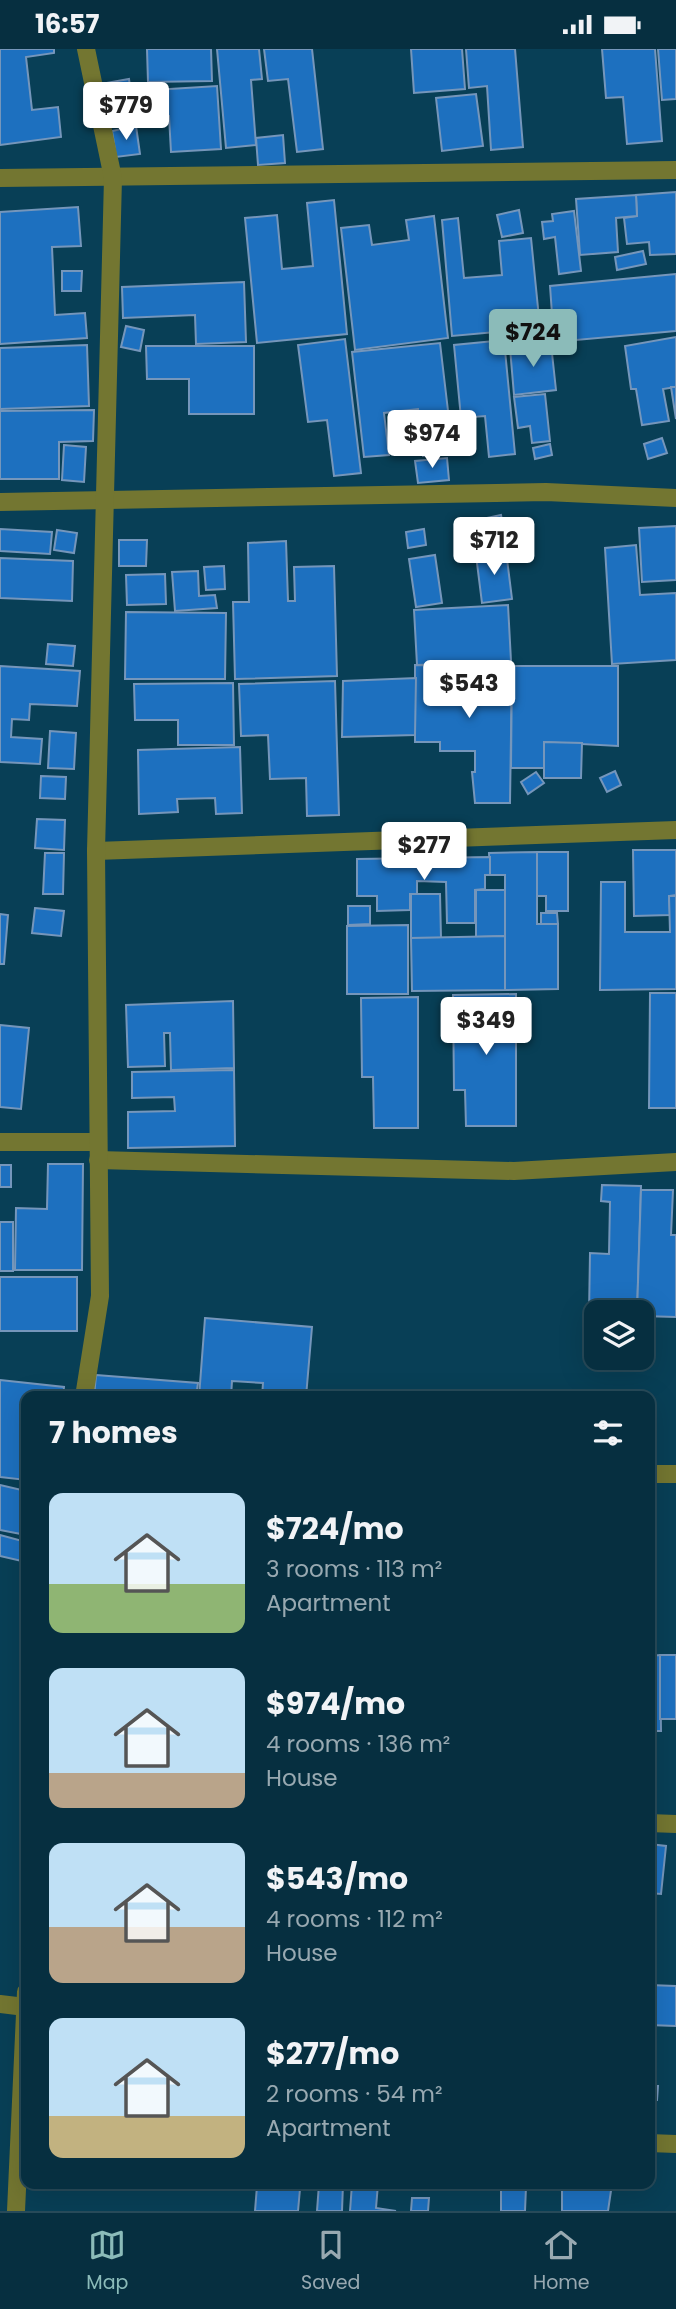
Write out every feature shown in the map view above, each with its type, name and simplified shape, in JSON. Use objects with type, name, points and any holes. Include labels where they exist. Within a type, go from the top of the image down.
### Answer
[{"type":"street","points":[[86,49],[113,178],[107,500],[96,851],[100,1296],[86,1391]]},
{"type":"street","points":[[0,179],[676,170]]},
{"type":"street","points":[[0,502],[546,492],[676,498]]},
{"type":"street","points":[[96,851],[676,830]]},
{"type":"street","points":[[0,1142],[97,1151],[514,1171],[676,1162]]},
{"type":"street","points":[[655,1474],[676,1474]]},
{"type":"street","points":[[655,1823],[676,1824]]},
{"type":"street","points":[[0,2004],[21,2000]]},
{"type":"street","points":[[655,2143],[676,2144]]},
{"type":"street","points":[[16,2211],[21,2166]]},
{"type":"building","points":[[0,49],[54,49],[54,53],[26,57],[32,110],[58,107],[61,137],[0,145]]},
{"type":"building","points":[[147,49],[211,49],[212,81],[148,82]]},
{"type":"building","points":[[217,49],[259,49],[262,79],[251,80],[256,145],[226,148]]},
{"type":"building","points":[[264,49],[312,49],[323,149],[297,152],[288,79],[268,81]]},
{"type":"building","points":[[411,49],[462,49],[465,89],[414,93]]},
{"type":"building","points":[[466,49],[515,49],[523,147],[491,150],[487,86],[469,88]]},
{"type":"building","points":[[602,49],[655,49],[662,141],[627,144],[623,97],[606,98]]},
{"type":"building","points":[[658,49],[676,49],[676,99],[662,100]]},
{"type":"building","points":[[129,79],[134,116],[110,120],[106,83]]},
{"type":"building","points":[[217,86],[221,149],[171,152],[169,116],[139,119],[138,91]]},
{"type":"building","points":[[476,94],[483,146],[442,151],[436,98]]},
{"type":"building","points":[[136,126],[140,154],[116,157],[112,131]]},
{"type":"building","points":[[283,135],[285,163],[258,165],[256,138]]},
{"type":"building","points":[[676,192],[676,254],[650,255],[649,242],[627,244],[624,218],[637,216],[636,195]]},
{"type":"building","points":[[636,195],[637,216],[616,218],[618,252],[580,255],[576,199]]},
{"type":"building","points":[[334,200],[347,334],[257,343],[245,218],[277,215],[282,269],[313,266],[307,203]]},
{"type":"building","points":[[78,207],[81,246],[52,247],[55,315],[85,313],[87,338],[0,344],[0,212]]},
{"type":"building","points":[[519,210],[523,233],[502,237],[497,215]]},
{"type":"building","points":[[574,211],[581,271],[559,274],[555,237],[544,239],[542,222],[553,221],[552,214]]},
{"type":"building","points":[[434,216],[448,338],[355,350],[341,228],[369,225],[372,245],[409,240],[406,220]]},
{"type":"building","points":[[458,218],[464,278],[502,275],[499,241],[531,238],[540,328],[452,336],[442,220]]},
{"type":"building","points":[[643,251],[646,264],[617,270],[615,257]]},
{"type":"building","points":[[62,271],[82,271],[81,291],[62,291]]},
{"type":"building","points":[[676,274],[676,331],[554,342],[550,286]]},
{"type":"building","points":[[244,282],[246,342],[196,344],[195,315],[123,318],[122,287]]},
{"type":"building","points":[[126,326],[144,330],[140,351],[121,347]]},
{"type":"building","points":[[676,337],[676,387],[663,389],[669,421],[642,425],[636,389],[631,389],[625,346]]},
{"type":"building","points":[[345,339],[361,473],[334,476],[327,420],[308,422],[298,345]]},
{"type":"building","points":[[504,340],[515,454],[489,457],[485,416],[461,418],[454,345]]},
{"type":"building","points":[[440,343],[453,453],[423,456],[418,409],[384,413],[389,455],[364,457],[352,352]]},
{"type":"building","points":[[551,344],[556,390],[514,395],[510,348]]},
{"type":"building","points":[[87,345],[89,406],[0,409],[0,348]]},
{"type":"building","points":[[146,346],[254,346],[254,414],[189,414],[189,379],[147,379]]},
{"type":"building","points":[[671,387],[676,387],[676,419]]},
{"type":"building","points":[[545,394],[550,441],[532,443],[530,426],[518,428],[514,397]]},
{"type":"building","points":[[94,410],[93,441],[59,442],[59,479],[0,479],[0,411]]},
{"type":"building","points":[[662,438],[667,453],[648,459],[644,444]]},
{"type":"building","points":[[550,444],[552,455],[535,459],[533,448]]},
{"type":"building","points":[[64,445],[86,447],[84,482],[62,480]]},
{"type":"building","points":[[447,458],[449,480],[418,483],[415,461]]},
{"type":"building","points":[[501,515],[506,543],[486,547],[482,519]]},
{"type":"building","points":[[676,526],[676,580],[642,582],[639,528]]},
{"type":"building","points":[[0,529],[52,532],[50,554],[0,551]]},
{"type":"building","points":[[424,529],[426,545],[408,548],[406,532]]},
{"type":"building","points":[[57,530],[77,533],[74,553],[54,550]]},
{"type":"building","points":[[119,540],[147,540],[146,566],[119,566]]},
{"type":"building","points":[[286,541],[288,601],[295,601],[294,567],[334,566],[337,676],[235,679],[233,602],[249,602],[248,543]]},
{"type":"building","points":[[636,545],[640,595],[676,593],[676,660],[612,664],[605,548]]},
{"type":"building","points":[[506,551],[512,599],[482,603],[476,555]]},
{"type":"building","points":[[435,555],[442,603],[416,607],[409,559]]},
{"type":"building","points":[[0,558],[73,561],[72,601],[0,598]]},
{"type":"building","points":[[224,566],[225,589],[206,590],[204,567]]},
{"type":"building","points":[[198,571],[199,596],[215,595],[217,608],[175,611],[172,572]]},
{"type":"building","points":[[165,574],[166,604],[127,605],[126,575]]},
{"type":"building","points":[[508,605],[511,661],[417,665],[414,610]]},
{"type":"building","points":[[126,612],[226,613],[225,679],[125,679]]},
{"type":"building","points":[[48,644],[75,646],[73,666],[46,664]]},
{"type":"building","points":[[415,665],[512,666],[510,803],[475,803],[472,772],[475,772],[475,751],[440,751],[440,742],[415,742]]},
{"type":"building","points":[[0,666],[80,671],[77,706],[30,704],[29,720],[12,719],[11,737],[42,739],[40,764],[0,762]]},
{"type":"building","points":[[512,666],[618,666],[618,746],[544,742],[544,768],[511,768]]},
{"type":"building","points":[[416,678],[415,735],[342,737],[343,681]]},
{"type":"building","points":[[335,681],[339,815],[307,816],[306,778],[270,779],[268,735],[241,736],[239,684]]},
{"type":"building","points":[[233,683],[234,745],[178,745],[178,720],[135,720],[134,684]]},
{"type":"building","points":[[50,731],[76,733],[74,769],[48,768]]},
{"type":"building","points":[[544,742],[582,743],[581,778],[544,778]]},
{"type":"building","points":[[240,747],[242,813],[216,814],[215,798],[177,799],[178,812],[139,814],[138,750]]},
{"type":"building","points":[[615,771],[621,785],[607,792],[600,778]]},
{"type":"building","points":[[536,772],[544,783],[528,794],[521,782]]},
{"type":"building","points":[[41,776],[66,777],[65,799],[40,798]]},
{"type":"building","points":[[37,819],[65,820],[64,850],[35,848]]},
{"type":"building","points":[[633,850],[676,850],[676,895],[669,896],[670,915],[634,916]]},
{"type":"building","points":[[537,852],[568,852],[568,911],[546,911],[546,896],[537,896]]},
{"type":"building","points":[[537,852],[537,924],[558,924],[558,989],[505,990],[505,875],[490,875],[489,853]]},
{"type":"building","points":[[45,853],[64,853],[63,894],[43,894]]},
{"type":"building","points":[[490,857],[490,875],[485,875],[485,889],[475,890],[475,923],[447,923],[446,882],[417,881],[417,894],[410,894],[410,910],[377,911],[377,896],[357,896],[357,859]]},
{"type":"building","points":[[601,882],[625,882],[625,932],[670,932],[669,896],[676,896],[676,989],[600,990]]},
{"type":"building","points":[[476,890],[505,890],[505,936],[476,937]]},
{"type":"building","points":[[411,894],[440,894],[441,938],[411,938]]},
{"type":"building","points":[[348,906],[370,906],[370,924],[348,925]]},
{"type":"building","points":[[35,908],[64,911],[61,936],[32,933]]},
{"type":"building","points":[[541,913],[557,913],[558,924],[541,924]]},
{"type":"building","points":[[0,914],[8,915],[4,964],[0,964]]},
{"type":"building","points":[[408,925],[408,994],[347,994],[347,926]]},
{"type":"building","points":[[505,936],[505,990],[412,991],[411,938]]},
{"type":"building","points":[[650,993],[676,993],[676,1108],[649,1108]]},
{"type":"building","points":[[516,994],[516,1126],[466,1126],[465,1090],[454,1090],[453,995]]},
{"type":"building","points":[[418,997],[418,1128],[374,1128],[373,1077],[362,1077],[361,998]]},
{"type":"building","points":[[233,1001],[234,1068],[171,1070],[170,1033],[164,1033],[165,1066],[128,1067],[126,1005]]},
{"type":"building","points":[[0,1025],[29,1028],[21,1109],[0,1107]]},
{"type":"building","points":[[234,1070],[235,1146],[128,1148],[128,1112],[175,1111],[174,1097],[132,1098],[132,1072]]},
{"type":"building","points":[[48,1164],[83,1164],[82,1270],[15,1270],[16,1208],[47,1209]]},
{"type":"building","points":[[0,1165],[11,1165],[11,1187],[0,1187]]},
{"type":"building","points":[[602,1185],[641,1186],[637,1300],[589,1300],[590,1253],[609,1254],[610,1202],[601,1201]]},
{"type":"building","points":[[641,1190],[673,1190],[671,1235],[676,1235],[676,1317],[654,1316],[654,1300],[637,1300]]},
{"type":"building","points":[[0,1222],[13,1222],[13,1271],[0,1271]]},
{"type":"building","points":[[0,1277],[77,1277],[77,1331],[0,1331]]},
{"type":"building","points":[[205,1318],[312,1327],[307,1391],[262,1391],[263,1383],[232,1381],[231,1391],[199,1391]]},
{"type":"building","points":[[96,1375],[198,1383],[197,1391],[95,1391]]},
{"type":"building","points":[[0,1380],[64,1387],[64,1391],[21,1391],[21,1479],[0,1477]]},
{"type":"building","points":[[0,1485],[21,1490],[21,1534],[0,1530]]},
{"type":"building","points":[[0,1535],[21,1541],[21,1561],[0,1556]]},
{"type":"building","points":[[655,1655],[660,1655],[661,1731],[655,1731]]},
{"type":"building","points":[[660,1655],[676,1655],[676,1719],[660,1719]]},
{"type":"building","points":[[655,1845],[666,1846],[661,1894],[655,1894]]},
{"type":"building","points":[[655,1985],[676,1986],[676,2026],[655,2025]]},
{"type":"building","points":[[655,2086],[658,2086],[655,2100]]},
{"type":"building","points":[[257,2189],[300,2189],[298,2211],[255,2211]]},
{"type":"building","points":[[319,2189],[343,2189],[342,2211],[317,2211]]},
{"type":"building","points":[[352,2189],[378,2189],[376,2208],[396,2211],[350,2211]]},
{"type":"building","points":[[501,2189],[526,2189],[525,2211],[501,2211]]},
{"type":"building","points":[[562,2189],[611,2189],[608,2211],[562,2211]]},
{"type":"building","points":[[412,2198],[429,2198],[428,2211],[411,2211]]}]
